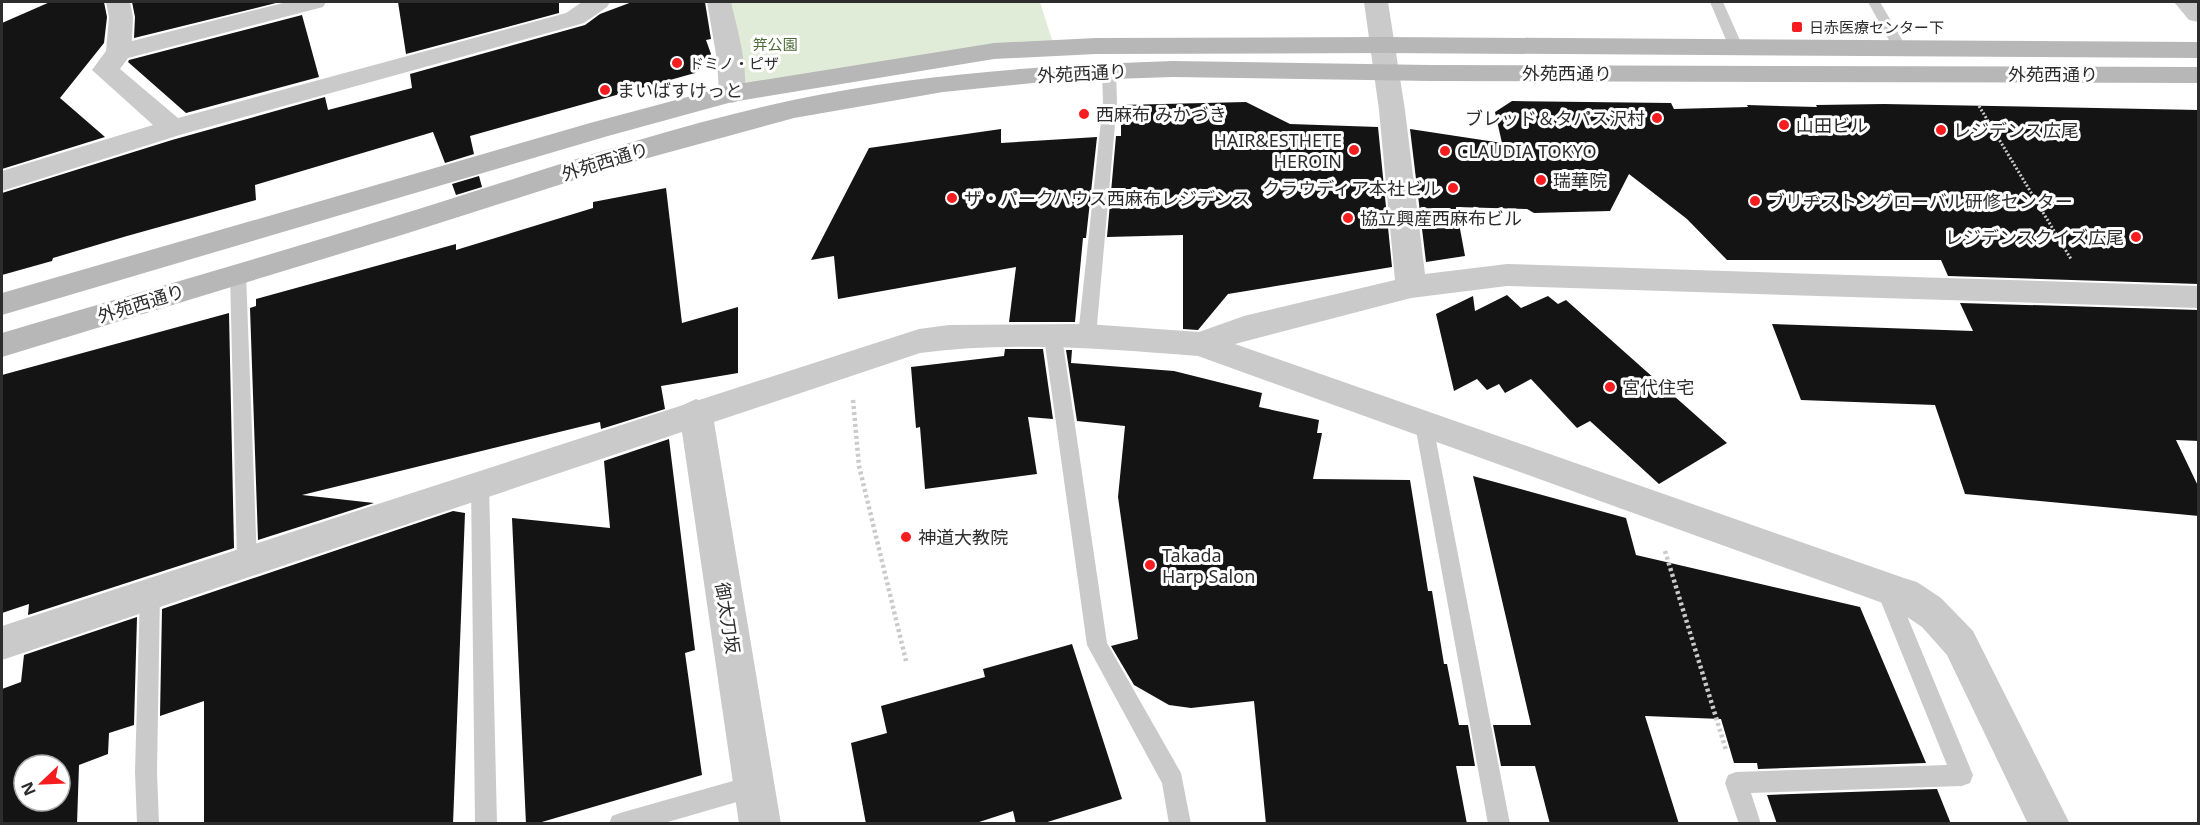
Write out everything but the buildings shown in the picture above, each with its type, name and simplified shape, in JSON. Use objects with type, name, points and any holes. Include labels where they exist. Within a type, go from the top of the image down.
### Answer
[{"type":"main road","name":"外苑西通り","points":[[2,304],[588,132],[732,94],[994,51],[1096,46],[1382,45],[1901,50],[2199,50]]},
{"type":"main road","name":"外苑西通り","points":[[2,345],[605,160],[794,109],[943,84],[1053,73],[1173,69],[1385,73],[2199,75]]},
{"type":"street","points":[[118,2],[121,17],[119,52],[105,70],[173,128]]},
{"type":"street","points":[[119,52],[314,2]]},
{"type":"street","points":[[2,181],[173,128],[575,18],[598,2]]},
{"type":"street","points":[[719,2],[730,60],[732,94]]},
{"type":"street","points":[[1376,2],[1392,110],[1411,287]]},
{"type":"street","points":[[2186,2],[2199,15]]},
{"type":"street","points":[[1200,344],[1258,325],[1411,287],[1507,274],[2199,297]]},
{"type":"street","points":[[2,643],[480,486],[696,412],[932,338],[1087,336],[1200,344],[1886,588],[1921,603],[1940,618],[1960,643],[2050,824]]},
{"type":"street","name":"御太刀坂","points":[[696,412],[760,824]]},
{"type":"lane","points":[[1716,2],[1736,47]]},
{"type":"lane","points":[[1874,2],[1901,50]]},
{"type":"lane","points":[[1087,336],[1110,102],[1108,71]]},
{"type":"lane","points":[[238,274],[247,561]]},
{"type":"lane","points":[[1053,337],[1098,645],[1173,781],[1180,824]]},
{"type":"lane","points":[[1424,425],[1500,824]]},
{"type":"lane","points":[[480,486],[486,824]]},
{"type":"lane","points":[[1750,824],[1736,783],[1962,775],[1886,588]]},
{"type":"lane","points":[[148,824],[146,772],[150,594]]},
{"type":"lane","points":[[620,824],[754,786]]},
{"type":"path","points":[[1977,103],[2092,293]]},
{"type":"path","points":[[849,363],[859,466],[906,661]]},
{"type":"path","points":[[1651,505],[1736,783]]},
{"type":"green space","name":"笄公園","points":[[730,2],[1040,2],[1055,49],[732,94]]},
{"type":"place","name":"日赤医療センター下","points":[[1797,27]]},
{"type":"place","name":"ドミノ・ピザ","points":[[677,63]]},
{"type":"place","name":"まいばすけっと","points":[[605,90]]},
{"type":"place","name":"西麻布 みかづき","points":[[1084,114]]},
{"type":"place","name":"ブレッド＆タパス沢村","points":[[1657,118]]},
{"type":"place","name":"山田ビル","points":[[1784,125]]},
{"type":"place","name":"レジデンス広尾","points":[[1941,130]]},
{"type":"place","name":"HAIR&ESTHETE HEROIN","points":[[1354,150]]},
{"type":"place","name":"CLAUDIA TOKYO","points":[[1445,151]]},
{"type":"place","name":"瑞華院","points":[[1541,180]]},
{"type":"place","name":"クラウディア本社ビル","points":[[1453,188]]},
{"type":"place","name":"ザ・パークハウス西麻布レジデンス","points":[[952,198]]},
{"type":"place","name":"ブリヂストングローバル研修センター","points":[[1755,201]]},
{"type":"place","name":"協立興産西麻布ビル","points":[[1348,218]]},
{"type":"place","name":"レジデンスクイズ広尾","points":[[2136,237]]},
{"type":"place","name":"宮代住宅","points":[[1610,387]]},
{"type":"place","name":"神道大教院","points":[[906,537]]},
{"type":"place","name":"Takada Harp Salon","points":[[1150,565]]}]
